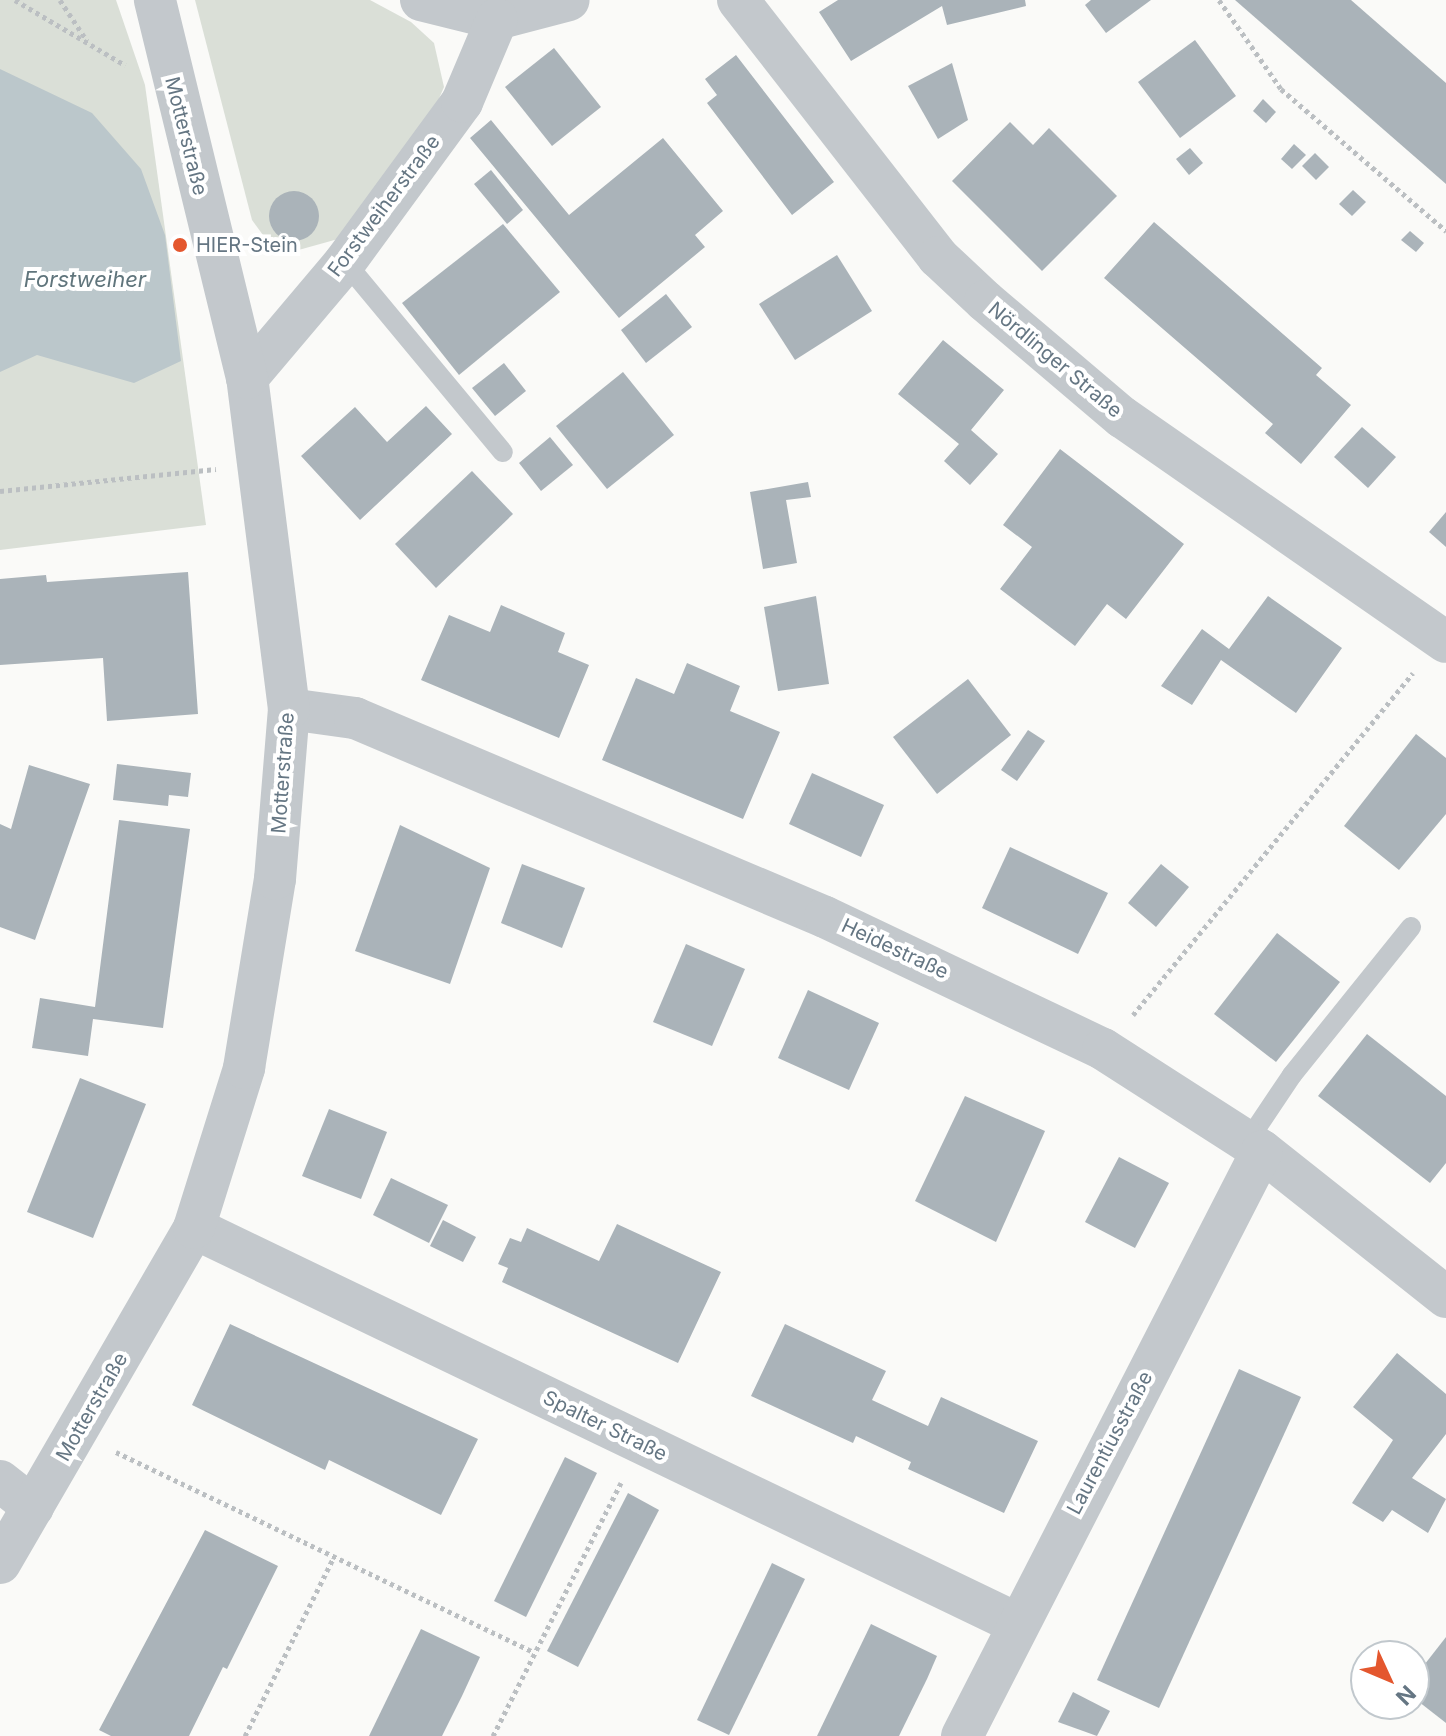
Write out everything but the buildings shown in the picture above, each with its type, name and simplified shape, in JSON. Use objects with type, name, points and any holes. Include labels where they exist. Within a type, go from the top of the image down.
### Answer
[{"type":"street","name":"Motterstraße","points":[[0,1563],[194,1228],[244,1068],[263,968],[289,709],[247,378],[155,0]]},
{"type":"street","points":[[421,0],[497,19],[569,0]]},
{"type":"street","name":"Nördlinger Straße","points":[[738,0],[938,257],[985,301],[1122,417],[1443,640]]},
{"type":"street","name":"Forstweiherstraße","points":[[247,378],[345,262],[462,102],[497,19]]},
{"type":"street","name":"Heidestraße","points":[[289,709],[355,718],[825,917],[1103,1049],[1254,1147],[1446,1297]]},
{"type":"street","name":"Laurentiusstraße","points":[[962,1736],[1254,1147]]},
{"type":"street","name":"Spalter Straße","points":[[194,1228],[1016,1623]]},
{"type":"street","points":[[0,1481],[33,1507]]},
{"type":"lane","points":[[345,262],[503,452]]},
{"type":"lane","points":[[1254,1147],[1292,1075],[1411,927]]},
{"type":"path","points":[[15,0],[175,92]]},
{"type":"path","points":[[60,0],[89,45]]},
{"type":"path","points":[[1219,0],[1281,89],[1446,231]]},
{"type":"path","points":[[0,491],[257,465]]},
{"type":"path","points":[[1103,1049],[1443,640]]},
{"type":"path","points":[[77,1434],[534,1652]]},
{"type":"path","points":[[493,1736],[641,1443]]},
{"type":"path","points":[[245,1736],[334,1557]]},
{"type":"shaded area","points":[[0,0],[116,0],[145,85],[206,525],[0,550]]},
{"type":"shaded area","points":[[195,0],[370,0],[411,22],[434,43],[444,87],[433,112],[338,239],[295,251],[271,246],[252,220]]},
{"type":"water","name":"Forstweiher","points":[[0,69],[92,113],[141,169],[165,235],[181,361],[134,383],[37,355],[0,372]]},
{"type":"place","name":"HIER-Stein","points":[[180,245]]}]
